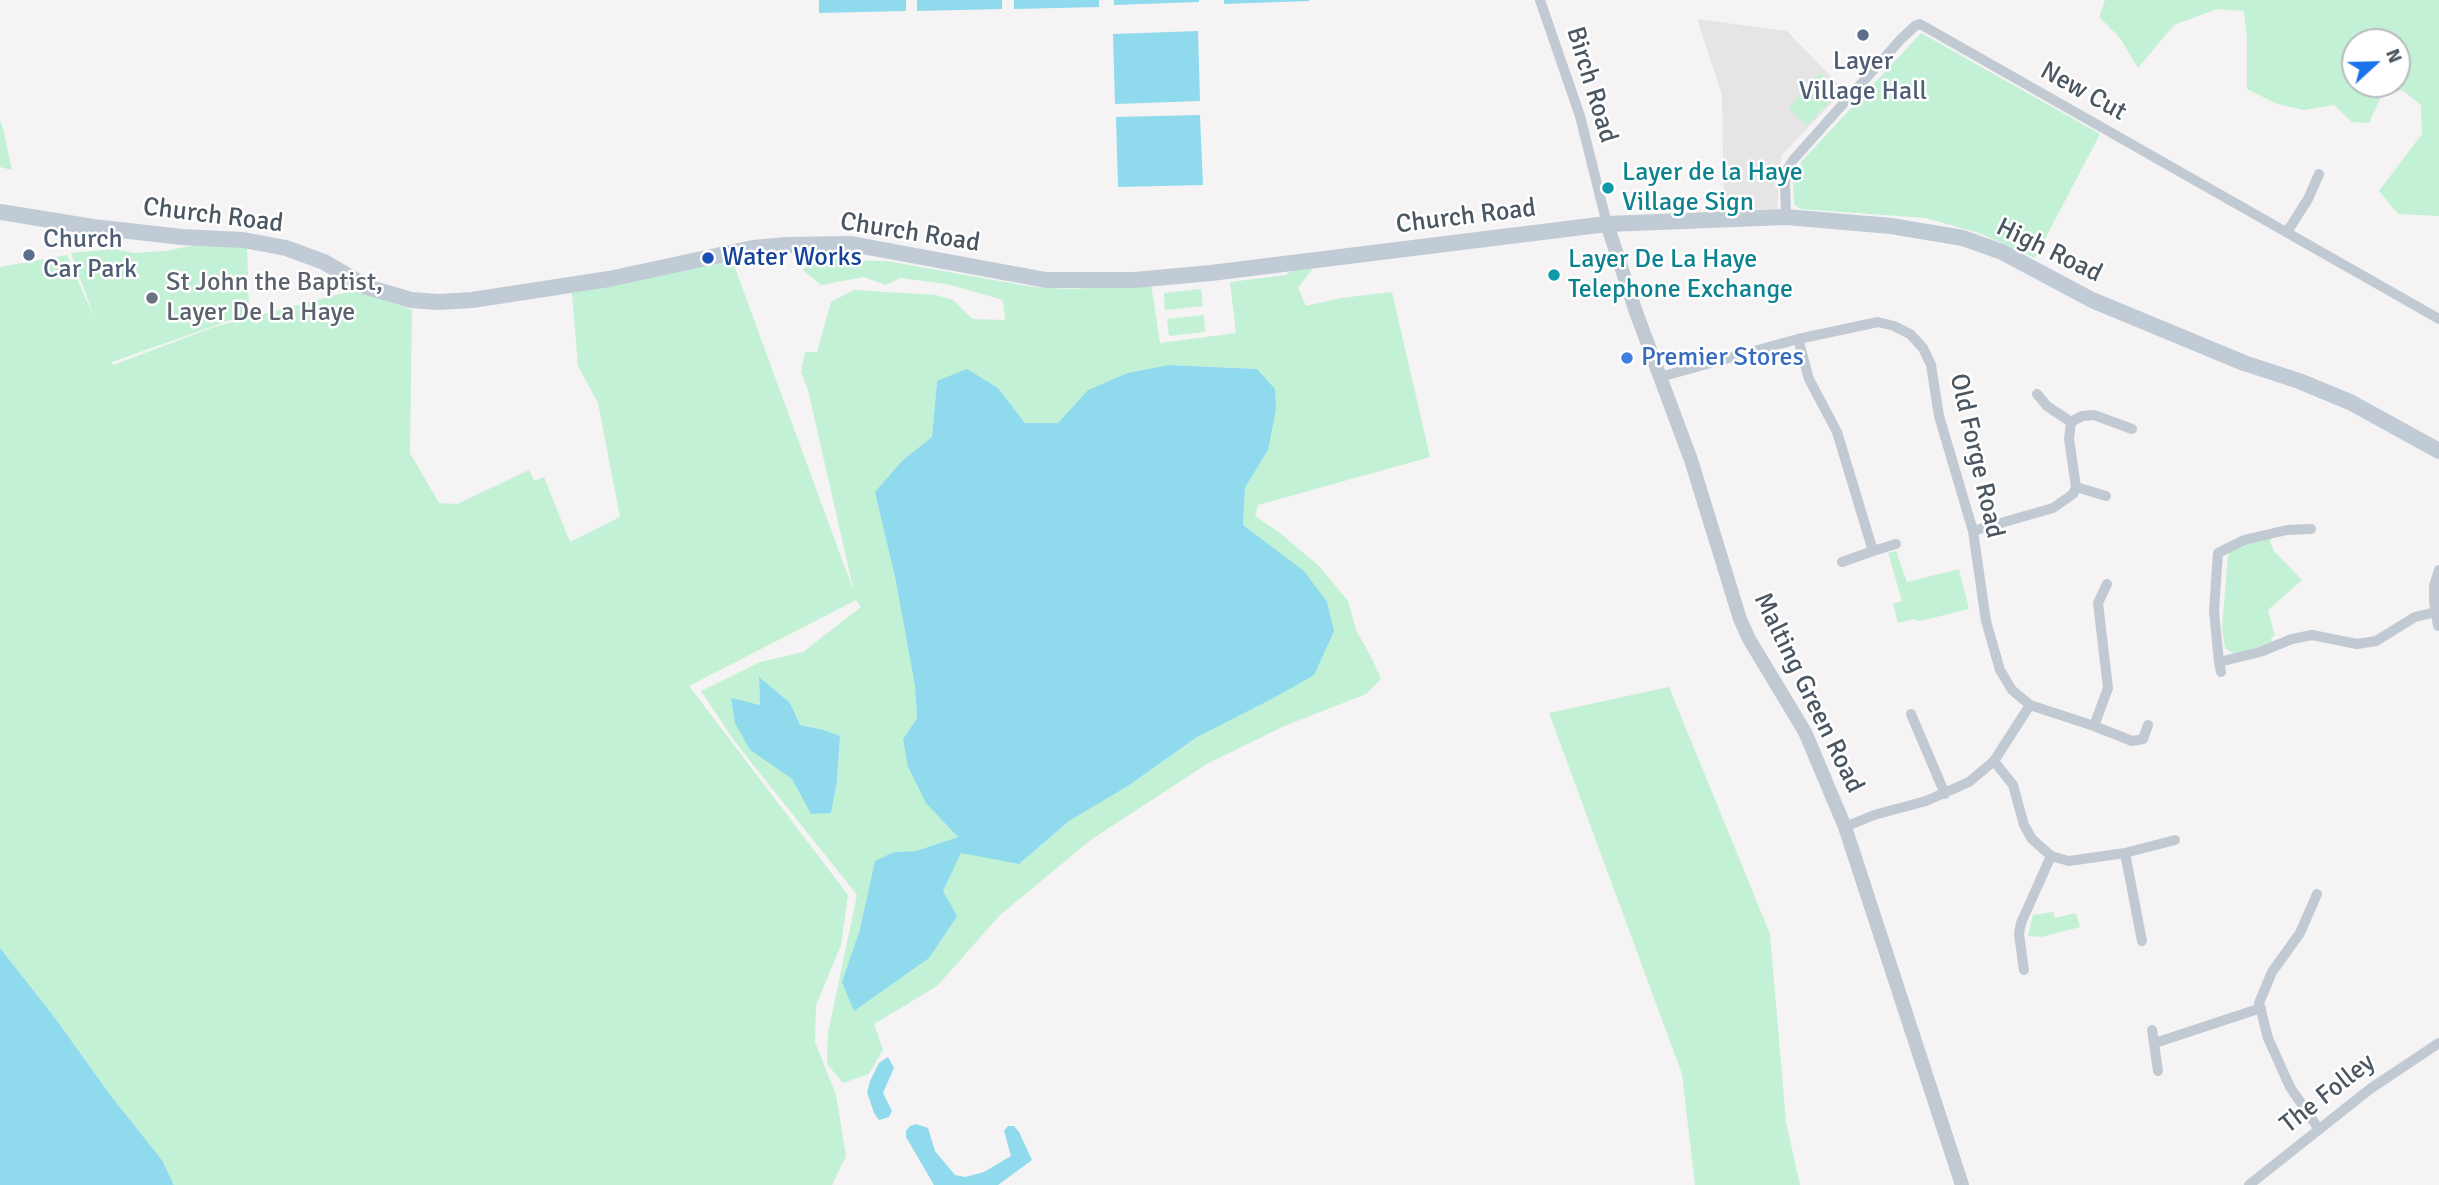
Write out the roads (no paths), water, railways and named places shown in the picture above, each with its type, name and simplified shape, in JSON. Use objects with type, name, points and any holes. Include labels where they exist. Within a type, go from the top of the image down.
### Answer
[{"type":"main road","name":"Church Road","points":[[0,212],[182,237],[243,240],[286,248],[324,262],[366,286],[411,300],[438,302],[472,300],[609,279],[753,248],[786,245],[851,244],[1046,281],[1134,280],[1211,273],[1607,224]]},
{"type":"main road","name":"High Road","points":[[1607,224],[1786,217],[1925,230],[1982,244],[2092,300],[2350,402],[2439,451]]},
{"type":"street","name":"Birch Road","points":[[1540,0],[1580,116],[1607,224]]},
{"type":"street","name":"New Cut","points":[[1786,217],[1785,183],[1787,170],[1793,160],[1901,39],[1920,24],[2439,319]]},
{"type":"street","points":[[2287,232],[2308,199],[2319,174]]},
{"type":"street","name":"Malting Green Road","points":[[1607,224],[1691,460],[1740,618],[1749,639],[1805,732],[1845,827],[1962,1185]]},
{"type":"street","name":"Old Forge Road","points":[[1660,377],[1798,339],[1878,322],[1910,334],[1923,348],[1931,365],[1939,416],[1973,531],[1986,621],[2000,670],[2012,690],[2030,705],[2132,741],[2143,739],[2148,725]]},
{"type":"street","points":[[1798,339],[1809,379],[1837,432],[1873,551]]},
{"type":"street","points":[[2037,394],[2047,406],[2071,422]]},
{"type":"street","points":[[2071,422],[2082,416],[2094,415],[2132,429]]},
{"type":"street","points":[[1973,531],[2053,508],[2066,500],[2077,487],[2069,439],[2071,422]]},
{"type":"street","points":[[2077,487],[2106,496]]},
{"type":"street","points":[[2024,516],[2027,528]]},
{"type":"street","points":[[2311,529],[2287,530],[2244,540],[2214,553],[2214,611],[2220,667],[2292,639],[2312,635],[2357,644],[2376,641],[2401,624],[2435,612]]},
{"type":"street","points":[[1842,562],[1896,544]]},
{"type":"street","points":[[2438,626],[2434,586],[2439,570]]},
{"type":"street","points":[[2094,726],[2108,688],[2098,603],[2107,584]]},
{"type":"street","points":[[1845,827],[1945,794],[1969,782],[1994,761],[2030,705]]},
{"type":"street","points":[[1911,714],[1945,794]]},
{"type":"street","points":[[1994,761],[2012,785],[2024,825],[2032,839],[2051,856],[2069,861],[2125,853],[2175,840]]},
{"type":"street","points":[[2125,853],[2143,941]]},
{"type":"street","points":[[2024,970],[2020,945],[2021,923],[2051,856]]},
{"type":"street","points":[[2317,894],[2300,933],[2272,972],[2259,1003],[2268,1038],[2290,1087],[2318,1128]]},
{"type":"street","points":[[2155,1043],[2260,1008]]},
{"type":"street","points":[[2152,1030],[2158,1071]]},
{"type":"street","name":"The Folley","points":[[2249,1185],[2318,1128],[2394,1071],[2439,1043]]},
{"type":"water","points":[[819,0],[906,0],[906,11],[819,13]]},
{"type":"water","points":[[917,0],[1002,0],[1002,9],[917,11]]},
{"type":"water","points":[[1014,0],[1099,0],[1099,7],[1014,9]]},
{"type":"water","points":[[1114,0],[1199,0],[1199,2],[1114,5]]},
{"type":"water","points":[[1224,0],[1309,0],[1309,1],[1224,4]]},
{"type":"water","points":[[1198,31],[1200,101],[1115,104],[1113,34]]},
{"type":"water","points":[[1200,115],[1203,185],[1118,187],[1116,117]]},
{"type":"water","points":[[1169,365],[1257,369],[1275,389],[1276,409],[1268,450],[1245,488],[1243,525],[1304,571],[1327,602],[1334,631],[1314,675],[1197,737],[1128,786],[1069,821],[1019,864],[961,853],[943,891],[957,916],[929,958],[854,1011],[842,982],[860,929],[875,861],[894,852],[916,851],[958,837],[926,803],[908,767],[903,739],[917,718],[915,686],[895,577],[875,492],[903,460],[932,437],[937,381],[967,369],[998,388],[1025,423],[1058,423],[1088,390],[1128,373]]},
{"type":"water","points":[[759,677],[790,703],[800,725],[840,736],[837,782],[831,813],[811,814],[792,779],[750,750],[735,723],[731,698],[760,705]]},
{"type":"water","points":[[0,948],[162,1160],[174,1185],[0,1185]]},
{"type":"water","points":[[888,1057],[894,1068],[883,1093],[892,1111],[889,1117],[879,1120],[867,1092],[879,1063]]},
{"type":"water","points":[[916,1124],[928,1128],[935,1151],[955,1175],[965,1177],[984,1172],[1011,1156],[1004,1131],[1008,1126],[1014,1126],[1019,1132],[1032,1160],[998,1185],[934,1185],[906,1137],[906,1131]]},
{"type":"place","name":"Layer Village Hall","points":[[1863,35]]},
{"type":"place","name":"Layer de la Haye Village Sign","points":[[1608,188]]},
{"type":"place","name":"Church Car Park","points":[[29,255]]},
{"type":"place","name":"Water Works","points":[[708,258]]},
{"type":"place","name":"Layer De La Haye Telephone Exchange","points":[[1554,275]]},
{"type":"place","name":"St John the Baptist, Layer De La Haye","points":[[152,298]]},
{"type":"place","name":"Premier Stores","points":[[1627,358]]}]
